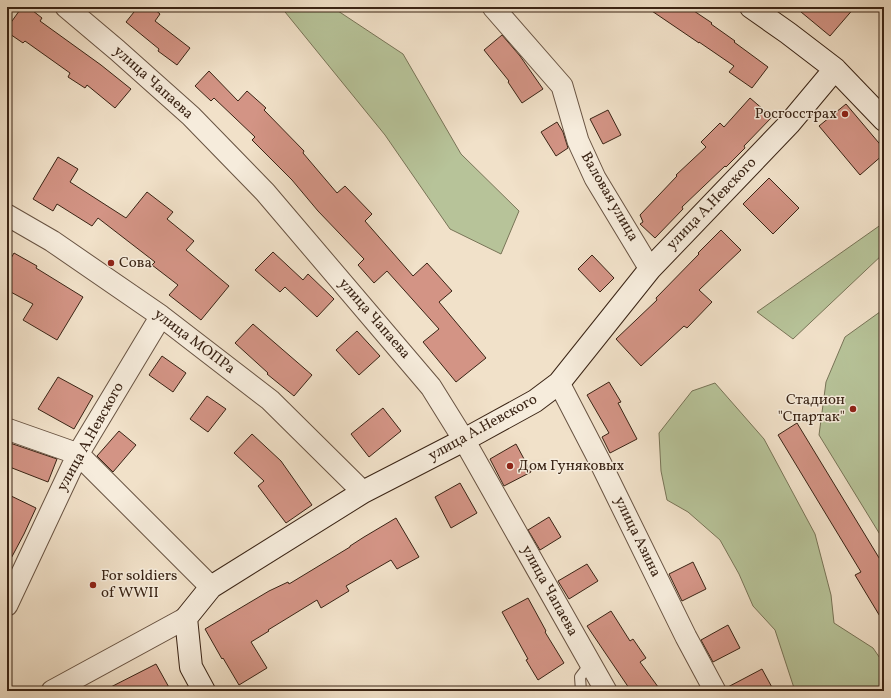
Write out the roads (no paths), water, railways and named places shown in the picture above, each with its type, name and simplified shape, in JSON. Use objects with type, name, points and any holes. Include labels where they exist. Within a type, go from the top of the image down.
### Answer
[{"type":"street","name":"улица Чапаева","points":[[66,7],[191,116],[265,192],[431,387],[464,440],[606,691]]},
{"type":"street","name":"Валовая улица","points":[[493,7],[562,86],[578,141],[595,178],[650,269]]},
{"type":"street","points":[[751,7],[835,69],[884,120]]},
{"type":"street","name":"улица А.Невского","points":[[52,691],[186,618],[211,587],[363,492],[464,440],[534,401],[559,383],[650,269],[789,124],[835,69]]},
{"type":"street","name":"улица МОПРа","points":[[7,215],[52,241],[161,316],[270,400],[363,492]]},
{"type":"street","name":"улица А.Невского","points":[[7,605],[78,454],[161,316]]},
{"type":"street","name":"улица Азина","points":[[559,383],[600,462],[686,637],[715,691]]},
{"type":"street","points":[[7,429],[78,454],[211,587]]},
{"type":"street","points":[[186,618],[191,668],[204,691]]},
{"type":"lane","points":[[581,691],[580,677],[590,664]]},
{"type":"place","name":"Росгосстрах","points":[[845,114]]},
{"type":"place","name":"Сова","points":[[111,263]]},
{"type":"place","name":"Стадион \"Спартак\"","points":[[853,409]]},
{"type":"place","name":"Дом Гуняковых","points":[[510,466]]},
{"type":"place","name":"For soldiers of WWII","points":[[93,585]]}]
